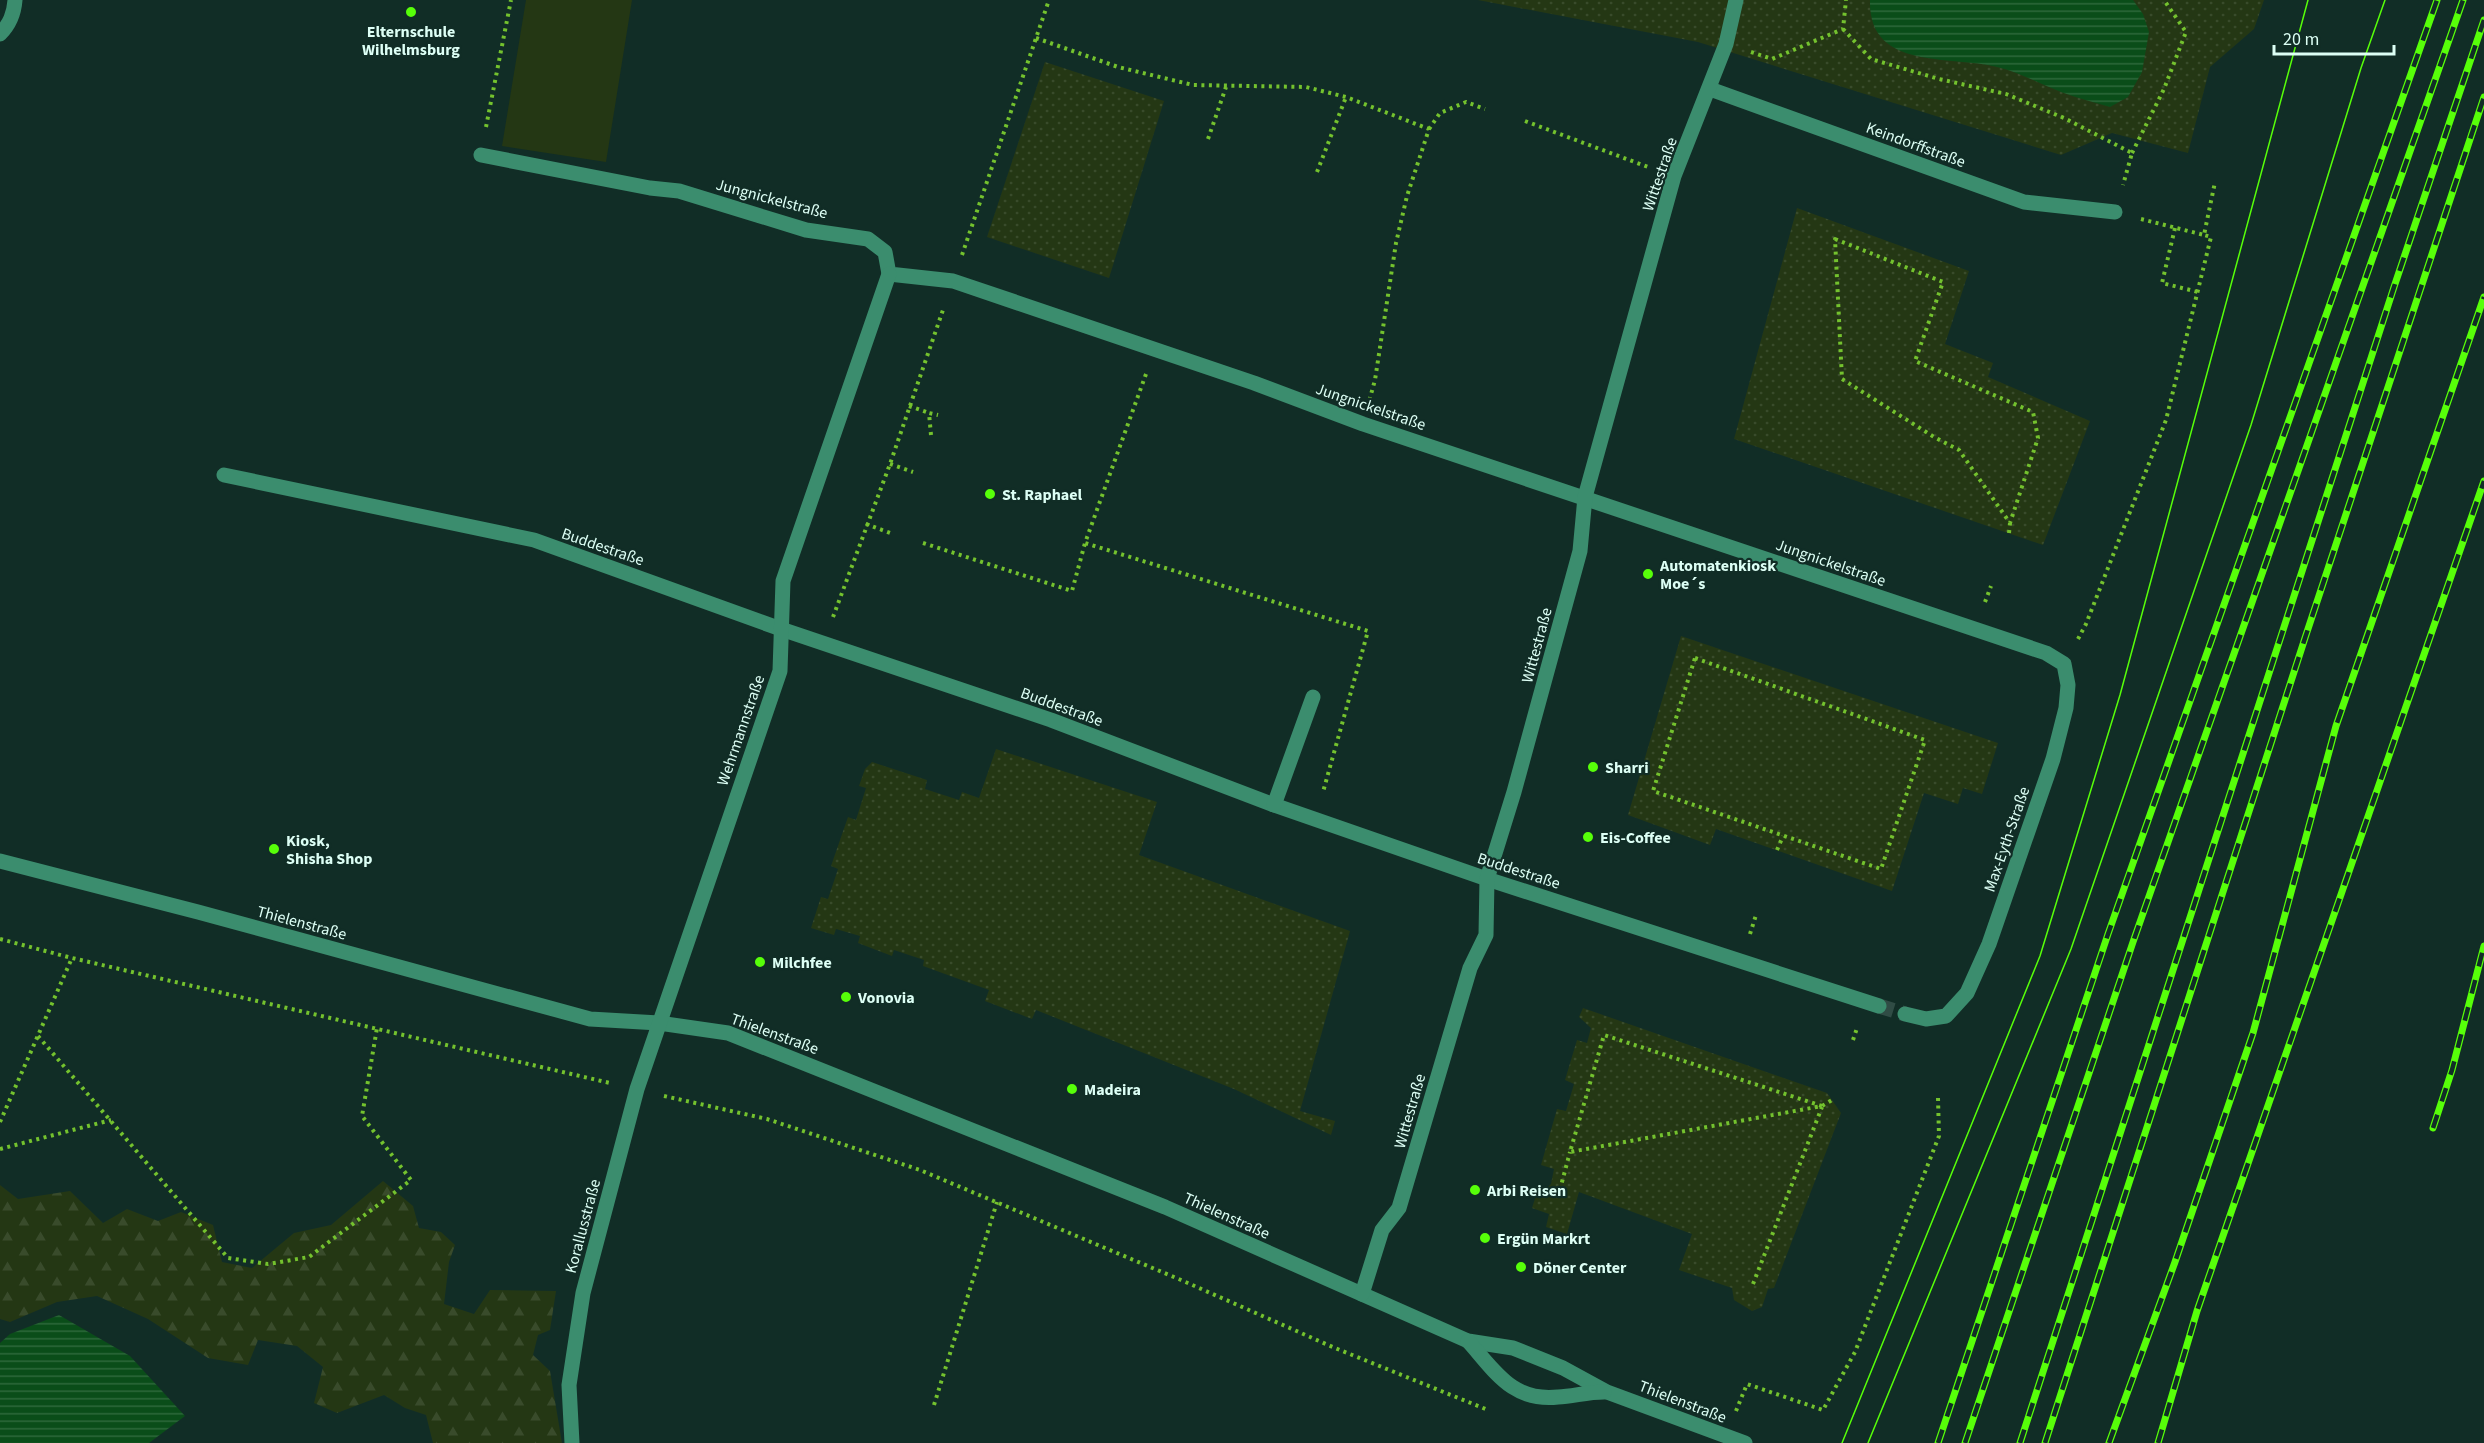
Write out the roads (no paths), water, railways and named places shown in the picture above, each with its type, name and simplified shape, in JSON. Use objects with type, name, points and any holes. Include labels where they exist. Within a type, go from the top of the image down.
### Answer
[{"type":"street","points":[[0,34],[7,27],[14,12],[15,0]]},
{"type":"street","name":"Wittestraße","points":[[1362,1294],[1382,1230],[1399,1208],[1470,968],[1486,935],[1487,879],[1514,792],[1580,551],[1585,497],[1674,176],[1726,44],[1736,0]]},
{"type":"street","name":"Keindorffstraße","points":[[1710,89],[2025,202],[2115,212]]},
{"type":"street","name":"Jungnickelstraße","points":[[481,155],[650,188],[679,191],[806,230],[868,239],[885,252],[890,274],[953,281],[1254,383],[1363,424],[2046,653],[2064,664]]},
{"type":"street","name":"Wehrmannstraße","points":[[659,1023],[780,671],[783,581],[890,274]]},
{"type":"street","name":"Buddestraße","points":[[224,474],[534,540],[781,629],[1052,720],[1274,805],[1487,879],[1879,1006]]},
{"type":"street","name":"Max-Eyth-Straße","points":[[1905,1014],[1926,1019],[1946,1016],[1967,993],[1989,944],[2053,759],[2066,708],[2068,685],[2064,664]]},
{"type":"street","points":[[1274,805],[1312,697]]},
{"type":"street","name":"Thielenstraße","points":[[0,861],[198,912],[590,1019],[659,1023],[728,1033],[1165,1207],[1468,1341],[1513,1348],[1563,1368],[1608,1392],[1725,1440],[1745,1443]]},
{"type":"street","name":"Korallusstraße","points":[[572,1443],[569,1385],[583,1293],[637,1089],[659,1023]]},
{"type":"street","name":"Thielenstraße","points":[[1468,1341],[1501,1380],[1516,1391],[1545,1398],[1608,1392]]},
{"type":"tunnel","points":[[1879,1006],[1905,1014]]},
{"type":"tram line","points":[[1842,1443],[2040,956],[2120,695],[2308,0]]},
{"type":"tram line","points":[[1868,1443],[2071,949],[2251,425],[2361,68],[2385,0]]},
{"type":"railway","points":[[1938,1443],[2108,934],[2437,0]]},
{"type":"railway","points":[[1965,1443],[2133,942],[2463,0]]},
{"type":"railway","points":[[2020,1443],[2394,287],[2484,20]]},
{"type":"railway","points":[[2045,1443],[2305,638],[2484,97]]},
{"type":"railway","points":[[2109,1443],[2175,1262],[2253,1033],[2336,726],[2484,297]]},
{"type":"railway","points":[[2158,1443],[2197,1311],[2484,481]]},
{"type":"railway","points":[[2433,1128],[2452,1070],[2484,946]]},
{"type":"place","name":"Elternschule Wilhelmsburg","points":[[411,12]]},
{"type":"place","name":"St. Raphael","points":[[990,494]]},
{"type":"place","name":"Automatenkiosk Moe´s","points":[[1648,574]]},
{"type":"place","name":"Sharri","points":[[1593,767]]},
{"type":"place","name":"Eis-Coffee","points":[[1588,837]]},
{"type":"place","name":"Kiosk, Shisha Shop","points":[[274,849]]},
{"type":"place","name":"Milchfee","points":[[760,962]]},
{"type":"place","name":"Vonovia","points":[[846,997]]},
{"type":"place","name":"Madeira","points":[[1072,1089]]},
{"type":"place","name":"Arbi Reisen","points":[[1475,1190]]},
{"type":"place","name":"Ergün Markrt","points":[[1485,1238]]},
{"type":"place","name":"Döner Center","points":[[1521,1267]]}]
